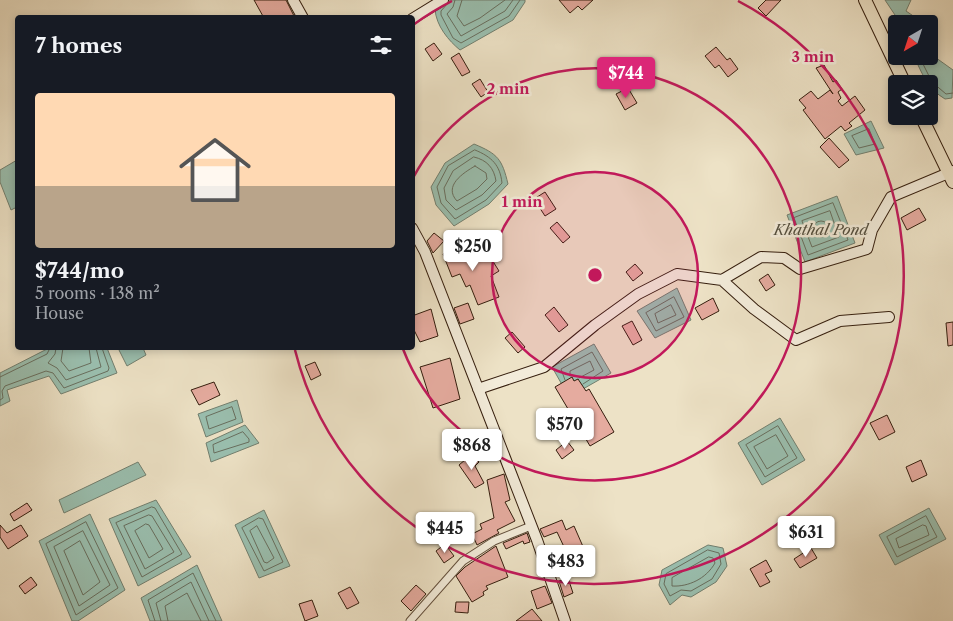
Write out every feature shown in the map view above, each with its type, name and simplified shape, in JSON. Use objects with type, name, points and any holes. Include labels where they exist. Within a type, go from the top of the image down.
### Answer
[{"type":"highway","points":[[865,0],[902,75]]},
{"type":"highway","points":[[926,125],[952,175]]},
{"type":"street","points":[[293,0],[301,15]]},
{"type":"street","points":[[415,17],[443,0]]},
{"type":"street","points":[[722,280],[761,257],[784,258],[800,269],[839,259],[867,249],[872,230],[891,197],[952,175]]},
{"type":"street","points":[[415,234],[425,252],[531,526],[565,621]]},
{"type":"street","points":[[478,389],[544,367],[594,325],[638,294],[677,274],[722,280],[754,309],[796,340],[840,321],[889,317]]},
{"type":"street","points":[[410,621],[463,562],[494,541],[531,526]]},
{"type":"water","points":[[448,0],[525,0],[525,2],[513,20],[460,50],[444,32],[436,15],[435,9]]},
{"type":"water","points":[[885,0],[911,0],[906,11],[912,15],[895,15]]},
{"type":"water","points":[[938,59],[953,70],[952,98],[945,99],[938,94],[938,75],[923,75],[918,65],[938,65]]},
{"type":"water","points":[[871,121],[884,148],[856,155],[844,134]]},
{"type":"water","points":[[474,144],[489,151],[498,158],[504,169],[508,184],[489,204],[454,226],[436,205],[431,187],[445,163]]},
{"type":"water","points":[[15,161],[15,208],[11,210],[0,182],[0,170]]},
{"type":"water","name":"Khathal Pond","points":[[837,196],[855,243],[805,262],[787,215]]},
{"type":"water","points":[[677,288],[691,320],[655,338],[637,311]]},
{"type":"water","points":[[594,344],[611,373],[569,397],[552,367]]},
{"type":"water","points":[[45,350],[108,350],[117,373],[61,394],[49,376],[7,390],[10,401],[0,406],[0,373]]},
{"type":"water","points":[[119,350],[144,350],[146,355],[127,366]]},
{"type":"water","points":[[237,400],[243,422],[206,437],[198,414]]},
{"type":"water","points":[[780,418],[805,460],[762,485],[738,443]]},
{"type":"water","points":[[245,425],[259,443],[211,462],[206,443]]},
{"type":"water","points":[[138,462],[146,475],[64,513],[59,500]]},
{"type":"water","points":[[156,500],[191,557],[138,586],[109,519]]},
{"type":"water","points":[[929,508],[946,539],[895,565],[879,535]]},
{"type":"water","points":[[264,510],[290,566],[259,578],[235,525]]},
{"type":"water","points":[[90,514],[125,590],[78,621],[72,621],[39,541]]},
{"type":"water","points":[[708,545],[723,548],[727,566],[716,582],[691,597],[682,595],[670,605],[659,585],[662,570]]},
{"type":"water","points":[[197,565],[222,621],[150,621],[141,598]]},
{"type":"building","points":[[254,0],[286,0],[294,15],[262,15]]},
{"type":"building","points":[[559,0],[593,0],[582,10],[578,6],[570,13]]},
{"type":"building","points":[[766,0],[781,0],[766,16],[758,8]]},
{"type":"building","points":[[434,43],[442,54],[433,61],[425,49]]},
{"type":"building","points":[[716,47],[727,60],[730,58],[738,69],[728,77],[719,65],[715,68],[705,56]]},
{"type":"building","points":[[459,53],[470,72],[462,76],[451,58]]},
{"type":"building","points":[[824,65],[833,82],[836,80],[842,89],[838,92],[841,98],[838,101],[842,106],[855,96],[865,110],[849,123],[852,126],[845,131],[841,126],[825,139],[803,110],[806,108],[799,100],[811,91],[818,99],[830,90],[833,94],[816,68]]},
{"type":"building","points":[[480,79],[488,92],[481,97],[472,84]]},
{"type":"building","points":[[628,88],[637,103],[625,110],[616,94]]},
{"type":"building","points":[[829,138],[849,160],[839,168],[820,147]]},
{"type":"building","points":[[545,192],[556,209],[545,216],[534,199]]},
{"type":"building","points":[[919,208],[926,220],[907,230],[901,218]]},
{"type":"building","points":[[557,222],[570,237],[563,243],[550,228]]},
{"type":"building","points":[[434,233],[444,241],[433,253],[427,241]]},
{"type":"building","points":[[471,241],[480,261],[489,255],[499,271],[491,276],[499,297],[478,305],[470,285],[466,287],[460,274],[452,277],[443,254]]},
{"type":"building","points":[[635,264],[643,273],[633,281],[626,272]]},
{"type":"building","points":[[768,274],[775,285],[766,291],[759,280]]},
{"type":"building","points":[[713,298],[719,311],[702,320],[695,308]]},
{"type":"building","points":[[468,303],[474,319],[460,324],[454,308]]},
{"type":"building","points":[[554,307],[568,325],[559,332],[545,315]]},
{"type":"building","points":[[431,309],[438,336],[420,342],[415,332],[415,315]]},
{"type":"building","points":[[632,321],[642,340],[633,345],[622,326]]},
{"type":"building","points":[[953,322],[953,345],[948,346],[946,323]]},
{"type":"building","points":[[512,332],[525,347],[518,353],[505,338]]},
{"type":"building","points":[[450,358],[460,399],[433,408],[420,367]]},
{"type":"building","points":[[315,362],[321,375],[311,380],[305,366]]},
{"type":"building","points":[[572,377],[574,381],[578,379],[586,391],[589,389],[614,432],[590,446],[555,387]]},
{"type":"building","points":[[214,382],[220,395],[199,405],[191,390]]},
{"type":"building","points":[[887,415],[895,432],[879,440],[870,423]]},
{"type":"building","points":[[567,441],[574,450],[562,459],[556,450]]},
{"type":"building","points":[[472,454],[479,462],[475,466],[484,483],[475,488],[459,465]]},
{"type":"building","points":[[921,460],[927,475],[912,482],[906,467]]},
{"type":"building","points":[[504,474],[510,500],[505,502],[515,521],[497,530],[499,533],[477,545],[472,534],[482,529],[480,524],[494,518],[487,480]]},
{"type":"building","points":[[27,503],[32,510],[14,521],[10,514]]},
{"type":"building","points":[[562,520],[566,530],[574,526],[588,558],[569,567],[567,561],[556,570],[550,554],[565,549],[557,532],[544,537],[540,529]]},
{"type":"building","points":[[0,525],[7,533],[21,525],[28,536],[8,549],[0,537]]},
{"type":"building","points":[[527,533],[530,542],[524,544],[523,541],[506,549],[503,543]]},
{"type":"building","points":[[445,544],[454,556],[444,563],[436,551]]},
{"type":"building","points":[[496,546],[508,577],[486,586],[488,589],[483,592],[484,595],[472,602],[456,576],[465,567]]},
{"type":"building","points":[[811,548],[817,558],[800,568],[794,559]]},
{"type":"building","points":[[766,560],[772,571],[765,574],[770,582],[760,587],[750,569]]},
{"type":"building","points":[[31,577],[37,585],[25,594],[19,586]]},
{"type":"building","points":[[568,578],[573,593],[564,597],[559,581]]},
{"type":"building","points":[[416,585],[426,594],[411,611],[401,601]]},
{"type":"building","points":[[545,586],[552,603],[537,609],[531,591]]},
{"type":"building","points":[[350,587],[359,603],[347,609],[338,593]]},
{"type":"building","points":[[312,600],[318,616],[305,621],[299,604]]},
{"type":"building","points":[[456,602],[469,602],[468,613],[455,612]]},
{"type":"building","points":[[532,609],[542,621],[516,621]]}]
